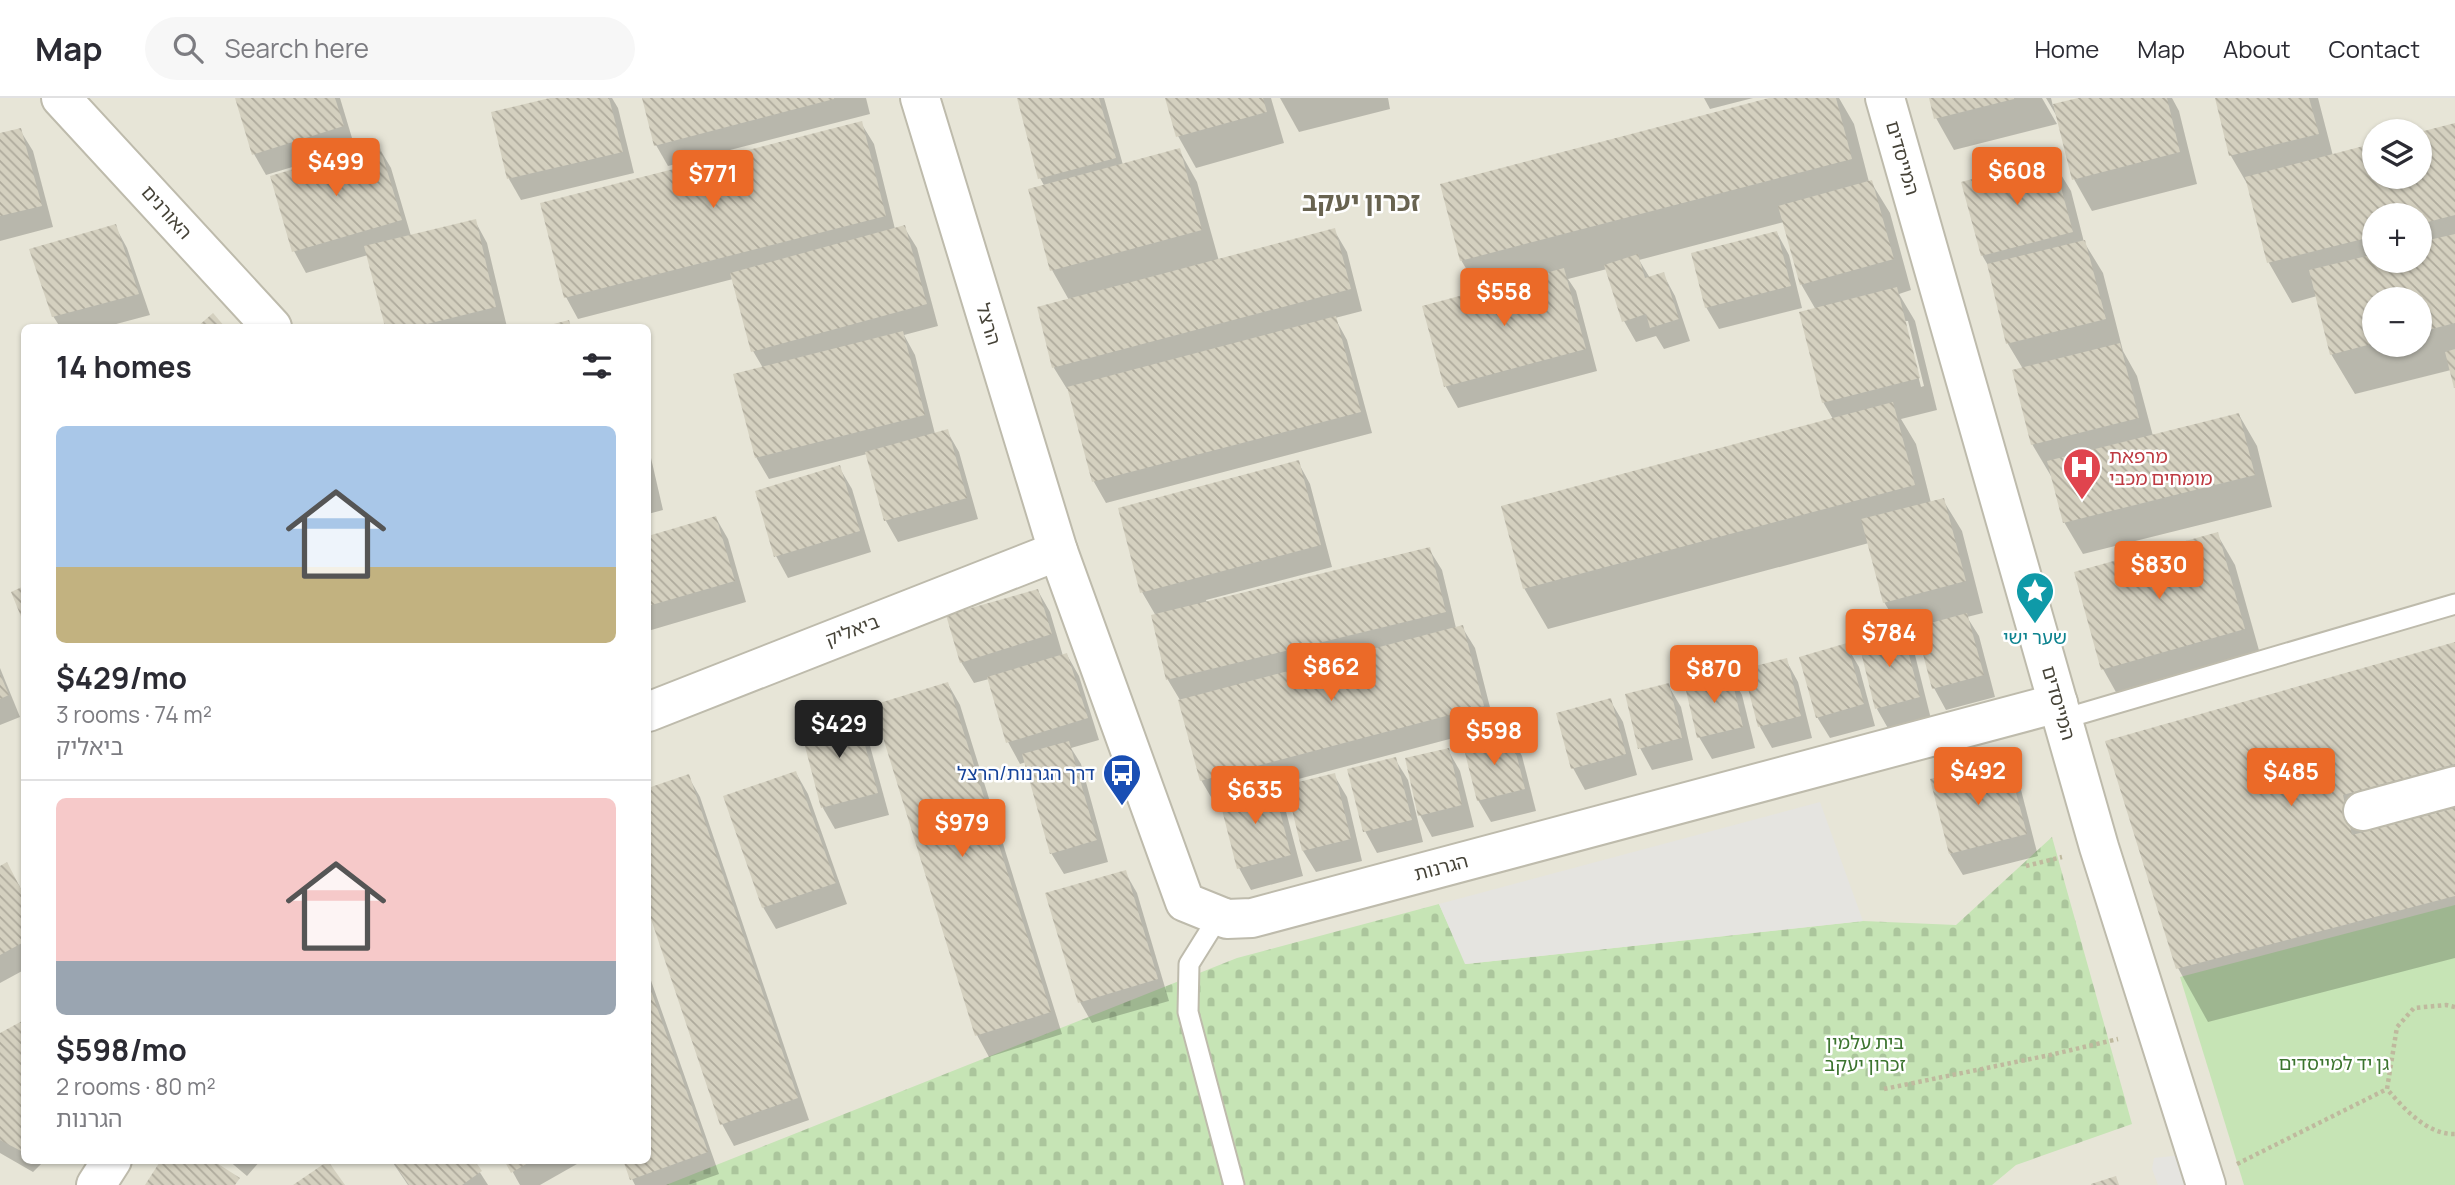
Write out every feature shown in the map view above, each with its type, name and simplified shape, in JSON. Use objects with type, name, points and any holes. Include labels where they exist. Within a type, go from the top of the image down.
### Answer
[{"type":"street","name":"האורנים","points":[[61,98],[269,324]]},
{"type":"street","name":"הרצל","points":[[920,98],[1058,551]]},
{"type":"street","name":"המייסדים","points":[[1885,98],[2117,905],[2218,1176]]},
{"type":"street","name":"ביאליק","points":[[651,711],[1058,551]]},
{"type":"street","name":"הגרנות","points":[[1058,551],[1185,902],[1227,919],[1252,918],[2061,711]]},
{"type":"street","points":[[2363,811],[2455,786]]},
{"type":"street","points":[[96,1185],[109,1164]]},
{"type":"lane","points":[[2061,711],[2455,604]]},
{"type":"lane","points":[[1219,916],[1189,964],[1188,1012],[1234,1185]]},
{"type":"path","points":[[2026,866],[2073,854]]},
{"type":"path","points":[[2455,1007],[2446,1005],[2414,1008],[2397,1027],[2387,1089],[2404,1110],[2442,1134],[2455,1133]]},
{"type":"path","points":[[1884,1089],[2118,1039]]},
{"type":"path","points":[[2218,1176],[2387,1089]]},
{"type":"shaded area","name":"זכרון יעקב","points":[[0,98],[2455,98],[2455,1185],[0,1185]]},
{"type":"shaded area","points":[[1820,802],[1863,921],[1465,964],[1439,904]]},
{"type":"shaded area","points":[[2182,1155],[2191,1185],[2158,1185],[2152,1169],[2154,1158]]},
{"type":"green space","name":"בית עלמין זכרון יעקב","points":[[2052,837],[2132,1124],[2016,1165],[1992,1185],[666,1185],[1237,958],[1439,904],[1466,964],[1863,921],[1956,925]]},
{"type":"green space","name":"גן יד למייסדים","points":[[2455,905],[2455,1185],[2244,1185],[2180,977]]},
{"type":"building","points":[[235,98],[335,98],[344,126],[252,155]]},
{"type":"building","points":[[550,98],[609,98],[623,152],[507,179],[491,112]]},
{"type":"building","points":[[642,98],[834,98],[834,99],[654,146]]},
{"type":"building","points":[[1017,98],[1099,98],[1116,158],[1038,179]]},
{"type":"building","points":[[1165,98],[1263,98],[1267,112],[1176,137]]},
{"type":"building","points":[[1769,98],[1836,98],[1852,159],[1460,261],[1440,184]]},
{"type":"building","points":[[1929,98],[2014,98],[2014,99],[1934,119]]},
{"type":"building","points":[[2078,98],[2167,98],[2180,152],[2072,180],[2053,104]]},
{"type":"building","points":[[2215,98],[2309,98],[2319,134],[2229,156]]},
{"type":"building","points":[[862,121],[886,216],[564,298],[540,203]]},
{"type":"building","points":[[2455,123],[2455,215],[2432,221],[2432,203],[2362,203],[2362,239],[2267,263],[2245,177],[2362,146],[2362,189],[2432,189],[2432,129]]},
{"type":"building","points":[[21,128],[42,206],[0,216],[0,133]]},
{"type":"building","points":[[379,144],[402,220],[292,252],[270,176]]},
{"type":"building","points":[[1180,148],[1202,230],[1050,271],[1028,189]]},
{"type":"building","points":[[2053,158],[2073,232],[1981,256],[1961,182]]},
{"type":"building","points":[[1872,180],[1894,259],[1800,285],[1778,206]]},
{"type":"building","points":[[476,219],[496,307],[427,324],[384,324],[364,246]]},
{"type":"building","points":[[116,224],[139,294],[52,317],[29,249]]},
{"type":"building","points":[[905,225],[927,304],[751,352],[730,273]]},
{"type":"building","points":[[1335,228],[1351,289],[1052,368],[1037,307]]},
{"type":"building","points":[[1777,231],[1791,286],[1705,308],[1691,253]]},
{"type":"building","points":[[2455,234],[2455,323],[2432,329],[2432,287],[2362,287],[2362,346],[2330,355],[2309,270],[2362,257],[2362,273],[2432,273],[2432,239]]},
{"type":"building","points":[[2085,240],[2106,319],[2006,344],[1987,264]]},
{"type":"building","points":[[1638,254],[1645,278],[1664,272],[1679,319],[1650,328],[1646,314],[1622,322],[1604,265]]},
{"type":"building","points":[[1564,268],[1586,349],[1444,387],[1422,306]]},
{"type":"building","points":[[1897,287],[1920,378],[1822,403],[1799,312]]},
{"type":"building","points":[[213,313],[222,324],[200,324]]},
{"type":"building","points":[[1336,316],[1361,412],[1092,482],[1067,387]]},
{"type":"building","points":[[569,320],[570,324],[554,324]]},
{"type":"building","points":[[903,331],[925,415],[755,458],[733,374]]},
{"type":"building","points":[[2120,343],[2139,418],[2031,445],[2012,370]]},
{"type":"building","points":[[2455,349],[2455,388],[2454,388],[2445,352]]},
{"type":"building","points":[[1893,402],[1915,485],[1523,589],[1501,506]]},
{"type":"building","points":[[2239,413],[2255,475],[2063,523],[2047,461]]},
{"type":"building","points":[[948,429],[967,498],[884,521],[865,452]]},
{"type":"building","points":[[1299,460],[1321,545],[1140,593],[1118,508]]},
{"type":"building","points":[[840,465],[860,531],[774,557],[755,491]]},
{"type":"building","points":[[1944,498],[1966,581],[1883,603],[1861,519]]},
{"type":"building","points":[[716,516],[735,581],[651,605],[651,535]]},
{"type":"building","points":[[2218,532],[2245,629],[2101,670],[2074,572]]},
{"type":"building","points":[[1430,547],[1446,612],[1166,680],[1151,615]]},
{"type":"building","points":[[21,587],[21,617],[11,592]]},
{"type":"building","points":[[1038,589],[1052,634],[960,663],[946,615]]},
{"type":"building","points":[[1967,613],[1984,675],[1932,689],[1916,627]]},
{"type":"building","points":[[1463,625],[1484,706],[1200,781],[1178,700]]},
{"type":"building","points":[[1902,628],[1920,697],[1875,709],[1858,640]]},
{"type":"building","points":[[2455,642],[2455,764],[2343,795],[2352,835],[2455,808],[2455,896],[2176,969],[2105,741]]},
{"type":"building","points":[[1847,643],[1864,704],[1816,718],[1799,657]]},
{"type":"building","points":[[1067,653],[1088,718],[1006,743],[987,677]]},
{"type":"building","points":[[1787,658],[1801,716],[1758,727],[1743,669]]},
{"type":"building","points":[[1730,671],[1743,727],[1697,738],[1684,682]]},
{"type":"building","points":[[0,674],[9,695],[0,699]]},
{"type":"building","points":[[948,682],[1051,1012],[975,1036],[873,705]]},
{"type":"building","points":[[1669,683],[1682,738],[1638,749],[1625,694]]},
{"type":"building","points":[[1611,698],[1626,754],[1571,769],[1556,713]]},
{"type":"building","points":[[856,712],[878,793],[821,808],[800,727]]},
{"type":"building","points":[[1511,733],[1525,789],[1477,801],[1463,745]]},
{"type":"building","points":[[1069,741],[1097,840],[1050,854],[1022,754]]},
{"type":"building","points":[[1449,748],[1462,805],[1418,816],[1405,758]]},
{"type":"building","points":[[1396,757],[1412,820],[1363,832],[1347,769]]},
{"type":"building","points":[[2007,759],[2027,834],[1949,854],[1930,779]]},
{"type":"building","points":[[796,771],[836,883],[762,908],[723,796]]},
{"type":"building","points":[[1335,773],[1351,839],[1302,851],[1286,785]]},
{"type":"building","points":[[689,774],[798,1098],[720,1125],[651,919],[651,787]]},
{"type":"building","points":[[1273,784],[1291,855],[1237,869],[1219,798]]},
{"type":"building","points":[[7,862],[21,889],[21,944],[0,955],[0,866]]},
{"type":"building","points":[[1126,870],[1158,979],[1078,1003],[1045,893]]},
{"type":"building","points":[[651,990],[708,1152],[630,1180],[624,1164],[651,1164]]},
{"type":"building","points":[[21,1022],[21,1151],[0,1140],[0,1033]]},
{"type":"building","points":[[158,1164],[218,1164],[240,1178],[235,1185],[145,1185]]},
{"type":"building","points":[[324,1164],[330,1164],[345,1185],[293,1185]]},
{"type":"building","points":[[395,1164],[477,1164],[482,1171],[462,1185],[409,1185]]},
{"type":"building","points":[[506,1164],[526,1164],[511,1173]]},
{"type":"building","points":[[2116,1176],[2119,1185],[2091,1185],[2091,1184]]},
{"type":"place","name":"מרפאת מומחים מכבי","points":[[2082,501]]},
{"type":"place","name":"שער ישי","points":[[2035,625]]},
{"type":"place","name":"דרך הגרנות/הרצל","points":[[1122,807]]},
{"type":"district","name":"זכרון יעקב","points":[[1361,202]]}]
